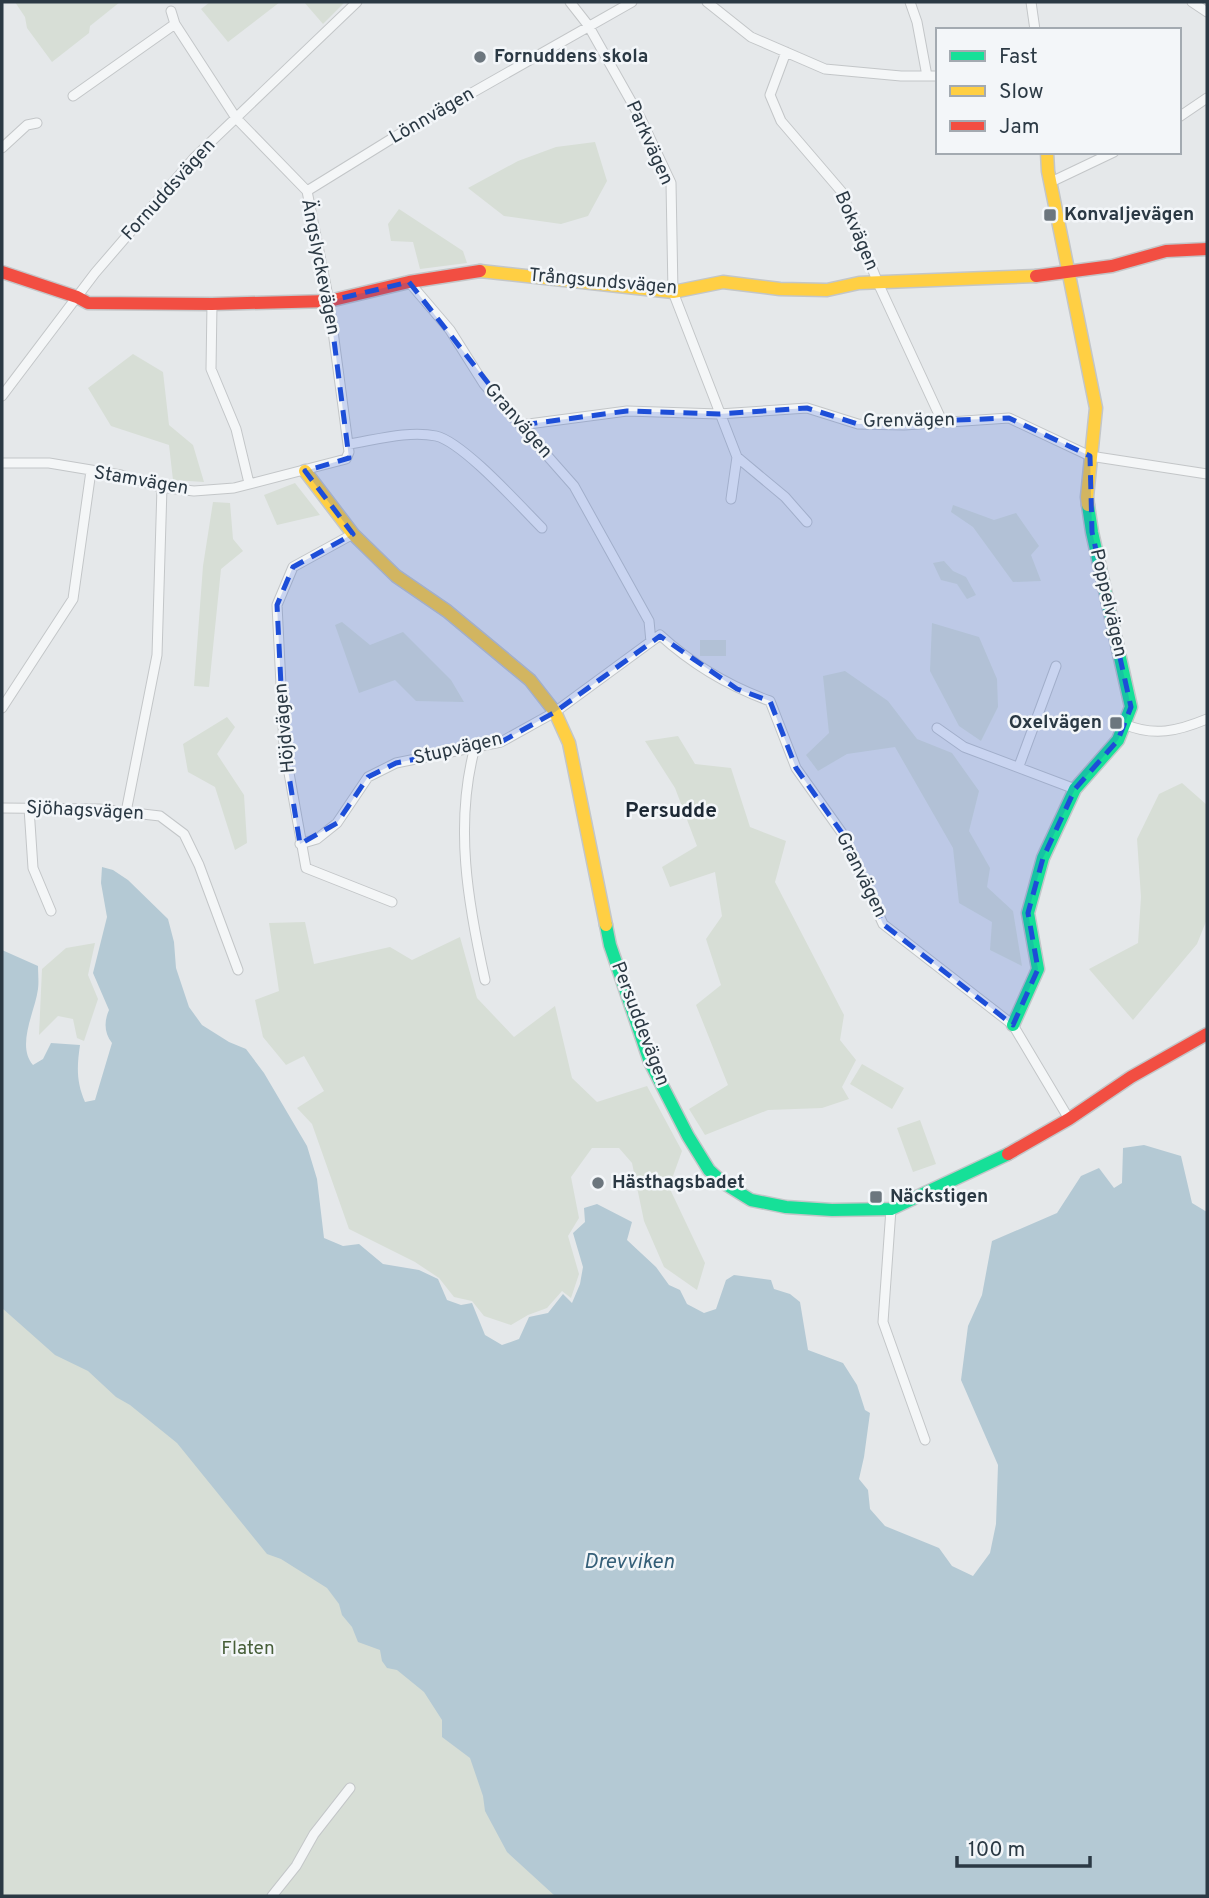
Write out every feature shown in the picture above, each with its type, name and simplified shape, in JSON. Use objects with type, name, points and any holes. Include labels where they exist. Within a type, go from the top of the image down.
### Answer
[{"type":"street","name":"Fornuddsvägen","points":[[2,396],[77,297],[194,158],[357,2]]},
{"type":"street","name":"Parkvägen","points":[[570,2],[588,25],[641,119],[671,183],[673,292],[737,457],[785,497],[807,522]]},
{"type":"street","name":"Lönnvägen","points":[[307,191],[396,136],[632,2]]},
{"type":"street","points":[[707,2],[751,37],[825,69],[936,76]]},
{"type":"street","points":[[910,2],[917,22],[927,76]]},
{"type":"street","points":[[1031,2],[1035,28]]},
{"type":"street","points":[[1192,2],[1207,12]]},
{"type":"street","name":"Ängslyckevägen","points":[[171,11],[175,24],[236,118],[307,191],[329,301],[349,444]]},
{"type":"street","points":[[72,96],[175,24]]},
{"type":"street","name":"Bokvägen","points":[[786,51],[770,95],[780,121],[841,191],[877,283],[942,421]]},
{"type":"street","points":[[1181,116],[1207,98]]},
{"type":"street","points":[[2,148],[27,125],[37,124]]},
{"type":"street","name":"Poppelvägen","points":[[1013,1025],[1038,969],[1028,913],[1043,858],[1075,789],[1118,740],[1131,707],[1092,533],[1087,497],[1096,408],[1046,154]]},
{"type":"street","points":[[1051,182],[1110,154]]},
{"type":"street","name":"Trångsundsvägen","points":[[2,272],[88,303],[212,304],[329,301],[409,282],[482,271],[673,292],[723,282],[779,289],[827,290],[859,283],[1003,279],[1070,273],[1112,266],[1166,251],[1207,249]]},
{"type":"street","name":"Granvägen","points":[[409,282],[450,330],[484,384],[574,486],[649,621],[651,642]]},
{"type":"street","points":[[212,304],[211,369],[236,429],[249,483]]},
{"type":"street","name":"Grenvägen","points":[[521,425],[627,411],[719,414],[807,408],[858,424],[904,425],[1009,418],[1090,456],[1207,476]]},
{"type":"street","points":[[349,444],[414,435],[436,436],[452,443],[496,481],[542,528]]},
{"type":"street","name":"Stamvägen","points":[[2,463],[49,463],[121,475],[162,487],[194,491],[233,488],[346,459],[349,444]]},
{"type":"street","name":"Parkvägen","points":[[732,499],[737,457]]},
{"type":"street","points":[[2,708],[73,599],[91,471]]},
{"type":"street","name":"Persuddevägen","points":[[305,471],[353,534],[396,576],[447,611],[530,680],[555,712],[569,743],[614,958],[650,1062],[688,1136],[709,1170],[722,1182],[751,1200],[786,1208],[891,1209],[1004,1156],[1207,1034]]},
{"type":"street","points":[[126,812],[157,655],[162,487]]},
{"type":"street","name":"Höjdvägen","points":[[353,534],[293,567],[277,605],[284,745],[306,868],[392,902]]},
{"type":"street","name":"Granvägen","points":[[660,635],[687,659],[737,690],[770,701],[796,768],[842,834],[883,924],[1013,1025],[1069,1119]]},
{"type":"street","name":"Stupvägen","points":[[300,844],[317,839],[337,823],[368,777],[396,763],[501,743],[555,712],[660,635]]},
{"type":"street","points":[[1019,766],[1056,666]]},
{"type":"street","points":[[1124,724],[1143,732],[1182,729],[1207,719]]},
{"type":"street","points":[[937,728],[964,747],[1075,789]]},
{"type":"street","points":[[475,747],[469,769],[463,833],[473,929],[485,980]]},
{"type":"street","name":"Sjöhagsvägen","points":[[2,808],[99,809],[160,816],[184,834],[199,865],[238,970]]},
{"type":"street","points":[[29,808],[33,868],[51,911]]},
{"type":"street","points":[[891,1209],[883,1322],[925,1440]]},
{"type":"street","points":[[272,1896],[296,1866],[314,1834],[349,1788]]},
{"type":"highlighted area","points":[[409,282],[521,425],[627,411],[719,414],[807,408],[858,424],[1009,418],[1090,456],[1092,532],[1131,707],[1118,740],[1075,789],[1043,858],[1028,913],[1038,969],[1013,1025],[883,924],[842,833],[796,768],[770,701],[737,689],[660,636],[555,712],[501,742],[396,763],[368,777],[337,823],[300,844],[284,745],[277,605],[293,567],[353,534],[305,471],[349,458],[329,301]]},
{"type":"green space","points":[[15,2],[120,2],[90,26],[89,33],[52,62],[27,28],[25,17]]},
{"type":"green space","points":[[210,2],[280,2],[228,42],[201,9]]},
{"type":"green space","points":[[304,2],[345,2],[323,24]]},
{"type":"green space","points":[[595,142],[607,181],[588,216],[561,224],[504,216],[468,188],[518,161],[556,147]]},
{"type":"green space","points":[[399,209],[463,251],[467,263],[420,269],[413,242],[391,241],[388,224]]},
{"type":"green space","points":[[133,354],[163,372],[169,425],[193,445],[204,482],[173,480],[169,445],[111,426],[88,388]]},
{"type":"green space","points":[[295,483],[320,515],[277,525],[264,495]]},
{"type":"green space","points":[[213,502],[230,503],[233,539],[243,551],[221,569],[209,687],[194,686],[203,566]]},
{"type":"green space","points":[[953,505],[994,520],[1016,513],[1039,546],[1031,555],[1041,581],[1013,582],[973,527],[951,512]]},
{"type":"green space","points":[[944,561],[953,571],[966,577],[976,595],[967,599],[957,584],[941,580],[933,563]]},
{"type":"green space","points":[[342,622],[370,645],[403,632],[451,680],[464,702],[416,701],[395,680],[359,693],[335,625]]},
{"type":"green space","points":[[932,623],[979,637],[997,679],[998,707],[981,741],[959,726],[930,671]]},
{"type":"green space","points":[[700,640],[726,640],[726,656],[700,656]]},
{"type":"green space","points":[[845,671],[888,701],[917,739],[952,753],[979,791],[969,831],[990,868],[987,887],[1013,911],[1022,966],[990,950],[992,922],[959,903],[953,848],[895,747],[847,754],[818,771],[806,755],[829,733],[823,676]]},
{"type":"green space","points":[[227,717],[235,727],[217,754],[244,795],[247,843],[235,850],[215,787],[188,772],[183,744]]},
{"type":"green space","points":[[678,736],[695,764],[731,768],[750,827],[786,841],[775,882],[844,1015],[840,1040],[856,1060],[842,1087],[849,1099],[822,1108],[768,1110],[705,1135],[689,1109],[728,1085],[696,1005],[721,985],[706,939],[722,916],[715,872],[670,887],[662,867],[697,846],[675,788],[645,741]]},
{"type":"green space","points":[[1182,783],[1207,805],[1207,919],[1197,944],[1133,1020],[1089,969],[1138,943],[1141,897],[1137,839],[1159,794]]},
{"type":"green space","points":[[305,922],[314,964],[390,947],[412,960],[460,937],[477,998],[514,1037],[555,1006],[572,1078],[597,1102],[647,1086],[682,1151],[669,1187],[705,1263],[697,1290],[664,1267],[644,1221],[632,1163],[619,1148],[592,1148],[571,1177],[579,1218],[568,1236],[579,1274],[571,1298],[562,1291],[547,1308],[511,1325],[484,1316],[472,1301],[454,1297],[439,1278],[415,1262],[349,1229],[312,1124],[297,1108],[324,1091],[304,1056],[286,1065],[263,1037],[255,1000],[279,991],[269,923]]},
{"type":"green space","points":[[95,943],[88,975],[98,999],[84,1041],[77,1038],[73,1019],[58,1016],[39,1035],[42,969],[66,948]]},
{"type":"green space","points":[[862,1064],[904,1088],[892,1109],[850,1084]]},
{"type":"green space","points":[[920,1120],[936,1164],[913,1172],[897,1128]]},
{"type":"green space","name":"Flaten","points":[[2,1220],[959,1896],[2,1896]]},
{"type":"water","name":"Drevviken","points":[[102,867],[113,870],[128,880],[168,919],[174,942],[176,968],[189,1007],[202,1025],[246,1049],[264,1073],[307,1146],[317,1179],[324,1238],[343,1246],[359,1244],[383,1264],[419,1270],[438,1279],[447,1300],[461,1305],[472,1303],[485,1335],[502,1345],[519,1339],[529,1317],[548,1313],[563,1294],[572,1303],[583,1267],[573,1233],[585,1222],[584,1208],[597,1204],[632,1222],[627,1240],[656,1267],[669,1285],[680,1290],[687,1304],[704,1313],[716,1309],[726,1280],[734,1275],[771,1280],[774,1289],[790,1294],[800,1302],[808,1350],[843,1363],[857,1385],[865,1410],[870,1413],[859,1479],[868,1490],[870,1509],[885,1526],[939,1548],[952,1566],[973,1576],[990,1553],[996,1524],[998,1465],[961,1380],[968,1326],[982,1295],[992,1241],[1057,1213],[1081,1176],[1099,1168],[1114,1188],[1122,1183],[1123,1148],[1144,1145],[1181,1156],[1192,1203],[1207,1212],[1207,1896],[555,1896],[507,1852],[485,1811],[483,1796],[470,1758],[442,1737],[442,1720],[424,1692],[397,1670],[387,1668],[382,1661],[380,1650],[358,1642],[352,1627],[342,1615],[339,1604],[327,1588],[281,1559],[267,1554],[177,1443],[116,1397],[88,1371],[55,1355],[2,1308],[2,950],[38,966],[38,989],[26,1038],[28,1057],[33,1065],[43,1059],[51,1043],[80,1045],[80,1087],[85,1102],[95,1100],[112,1043],[106,1027],[109,1010],[93,973],[107,917],[101,883]]},
{"type":"traffic: fast","points":[[1013,1025],[1038,969],[1028,913],[1043,858],[1075,789],[1118,740],[1131,707],[1088,505]]},
{"type":"traffic: fast","points":[[606,925],[610,945],[650,1062],[688,1136],[709,1170],[722,1182],[751,1200],[786,1207],[832,1210],[891,1209],[1008,1154]]},
{"type":"traffic: slow","points":[[1047,154],[1048,171],[1096,408],[1088,505]]},
{"type":"traffic: slow","points":[[480,271],[673,292],[723,282],[780,289],[827,290],[859,283],[1036,276]]},
{"type":"traffic: slow","points":[[305,471],[353,534],[396,576],[447,611],[530,680],[555,712],[569,743],[606,925]]},
{"type":"traffic: jam","points":[[1036,276],[1112,266],[1166,251],[1207,249]]},
{"type":"traffic: jam","points":[[2,272],[88,303],[212,304],[329,301],[409,282],[480,271]]},
{"type":"traffic: jam","points":[[1008,1154],[1069,1119],[1131,1077],[1207,1034]]},
{"type":"place","name":"Fornuddens skola","points":[[480,57]]},
{"type":"place","name":"Konvaljevägen","points":[[1050,215]]},
{"type":"place","name":"Oxelvägen","points":[[1116,723]]},
{"type":"place","name":"Hästhagsbadet","points":[[598,1183]]},
{"type":"place","name":"Näckstigen","points":[[876,1197]]},
{"type":"district","name":"Persudde","points":[[671,811]]}]
